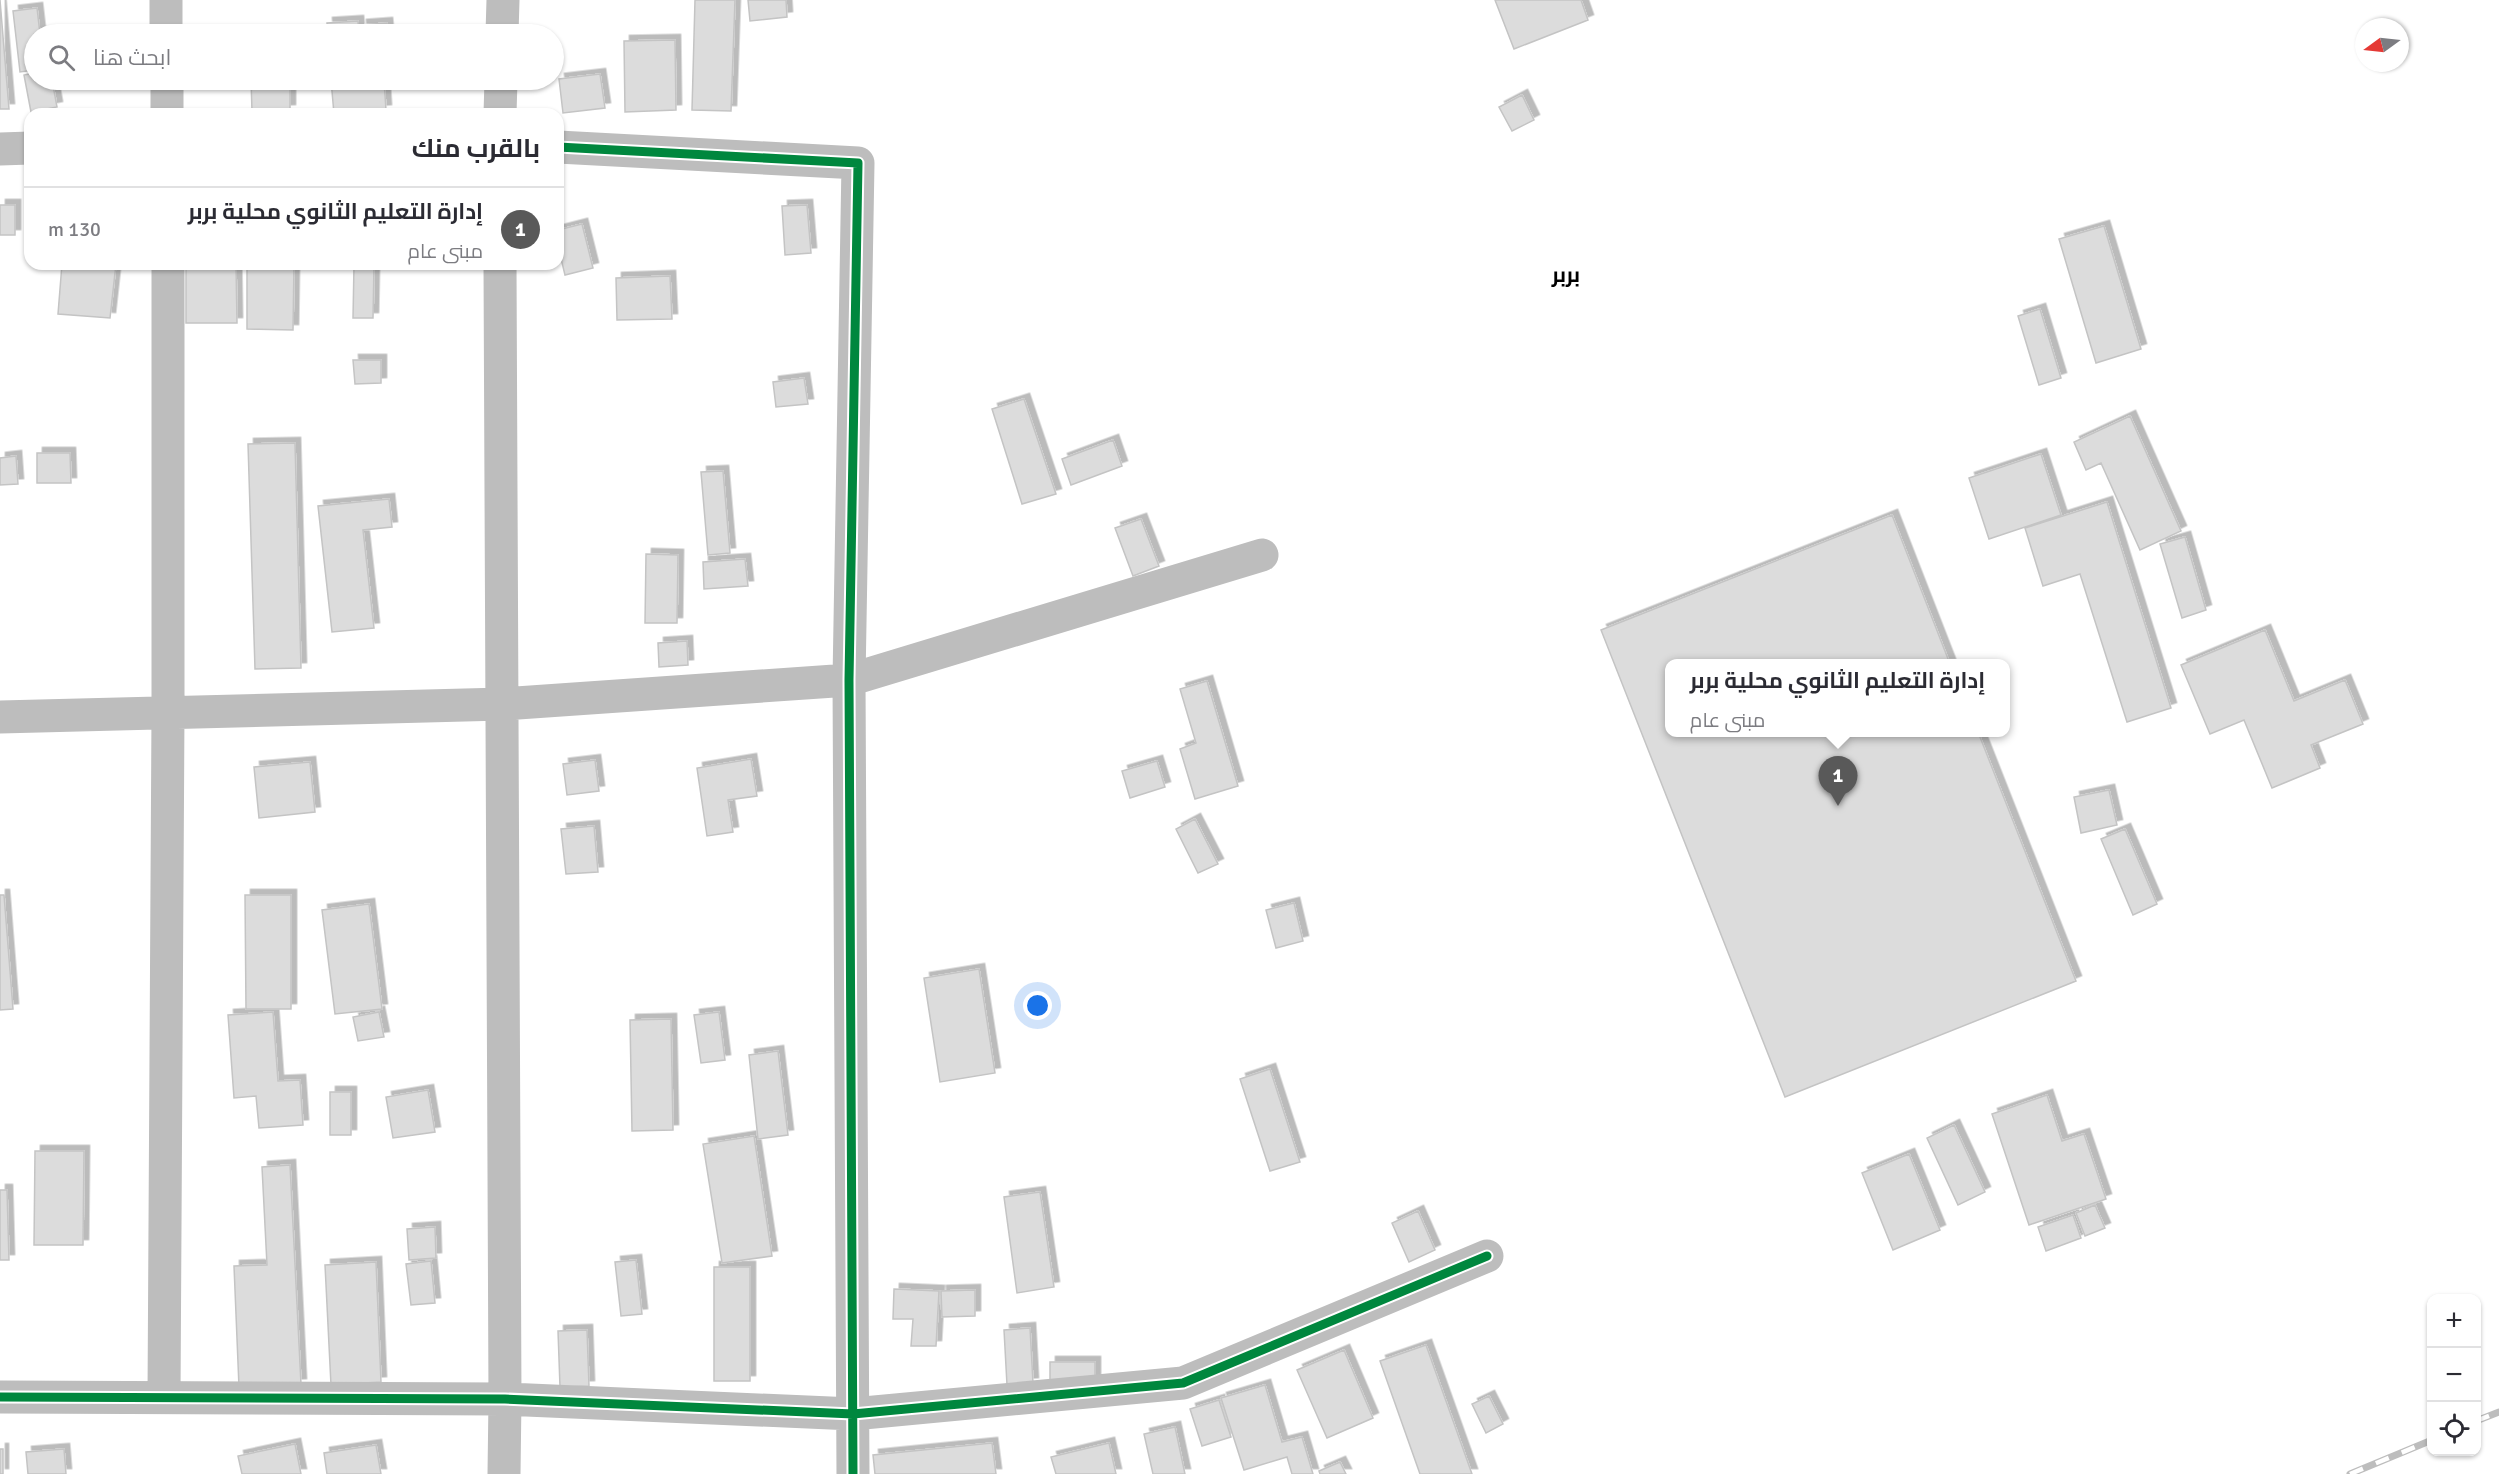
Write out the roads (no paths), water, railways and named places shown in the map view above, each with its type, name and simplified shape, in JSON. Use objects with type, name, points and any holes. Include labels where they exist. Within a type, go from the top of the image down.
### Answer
[{"type":"street","points":[[166,0],[166,24]]},
{"type":"street","points":[[502,0],[502,24]]},
{"type":"street","points":[[167,90],[167,108]]},
{"type":"street","points":[[500,108],[501,90]]},
{"type":"street","points":[[564,147],[858,163],[849,680],[854,1474]]},
{"type":"street","points":[[0,149],[24,148]]},
{"type":"street","points":[[164,1397],[168,270]]},
{"type":"street","points":[[500,270],[504,1474]]},
{"type":"street","points":[[0,717],[503,704],[849,680],[1262,555]]},
{"type":"street","points":[[0,1397],[505,1399],[853,1414],[1183,1383],[1486,1256]]},
{"type":"railway","points":[[2481,1419],[2499,1412]]},
{"type":"railway","points":[[2350,1474],[2427,1442]]},
{"type":"place","name":"إدارة التعليم الثانوي محلية بربر","points":[[1838,806]]},
{"type":"district","name":"بربر","points":[[1566,275]]}]
